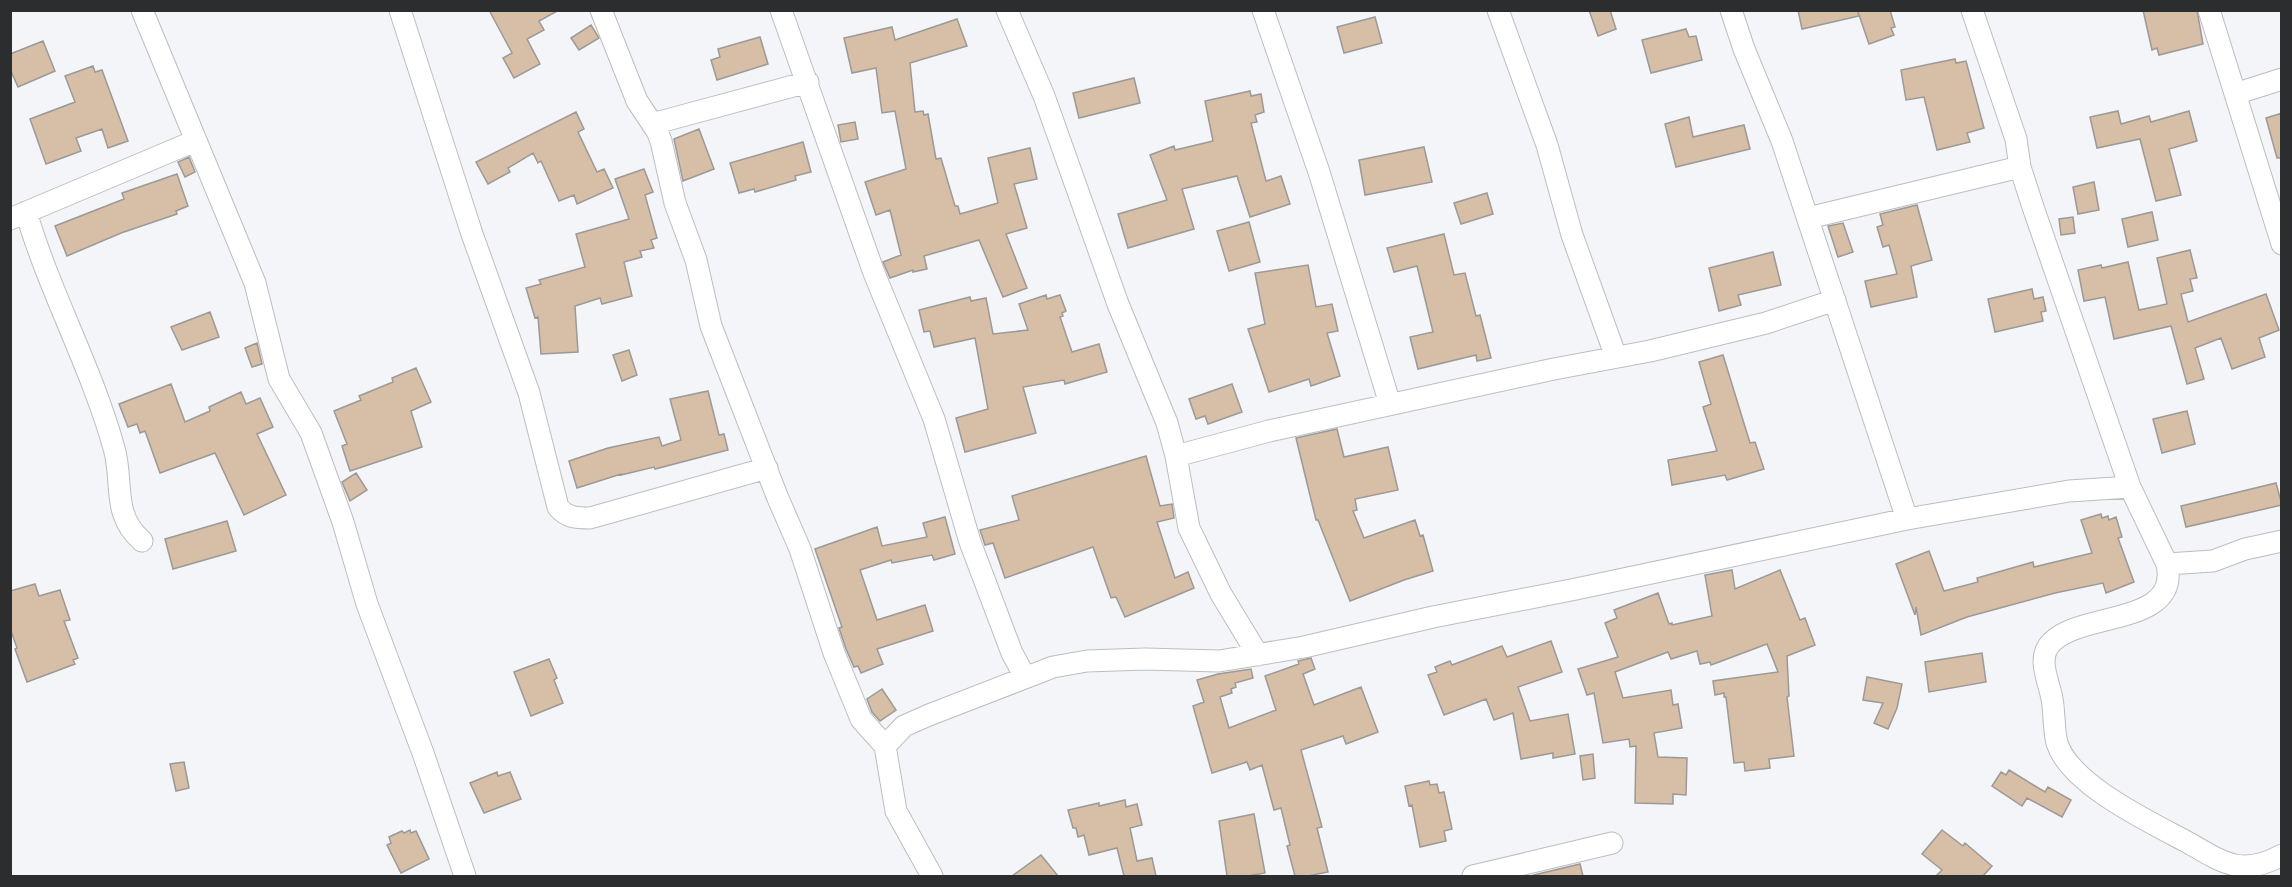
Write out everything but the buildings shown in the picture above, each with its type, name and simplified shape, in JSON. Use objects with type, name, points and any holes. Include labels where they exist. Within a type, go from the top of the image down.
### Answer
[{"type":"street","points":[[142,10],[255,283],[279,380],[311,434],[343,522],[367,604],[423,753],[465,876]]},
{"type":"street","points":[[400,10],[472,234],[530,393],[558,507],[573,518],[590,518],[767,468]]},
{"type":"street","points":[[601,10],[637,102],[661,141],[675,203],[696,260],[711,326],[800,549],[823,623],[861,719],[885,746],[896,811],[932,876]]},
{"type":"street","points":[[781,10],[874,273],[934,419],[970,542],[1012,653],[1025,677]]},
{"type":"street","points":[[1007,10],[1044,96],[1118,304],[1167,423],[1176,456],[1189,528],[1221,594],[1258,655]]},
{"type":"street","points":[[1263,10],[1319,172],[1390,404]]},
{"type":"street","points":[[1498,10],[1547,145],[1572,236],[1616,357]]},
{"type":"street","points":[[1731,10],[1744,49],[1782,141],[1907,519]]},
{"type":"street","points":[[1972,10],[2016,139],[2020,167],[2130,487],[2167,564],[2170,575],[2162,598],[2146,608],[2076,629],[2052,642],[2044,654],[2044,669],[2051,696],[2057,743],[2076,773],[2106,796],[2219,860],[2244,868],[2282,855]]},
{"type":"street","points":[[2209,10],[2282,244]]},
{"type":"street","points":[[2235,94],[2282,80]]},
{"type":"street","points":[[652,124],[808,82]]},
{"type":"street","points":[[142,541],[130,530],[124,519],[115,450],[89,371],[40,258],[18,215],[195,141]]},
{"type":"street","points":[[1808,218],[2020,167]]},
{"type":"street","points":[[1176,456],[1269,431],[1766,323],[1835,300]]},
{"type":"street","points":[[885,746],[904,726],[1053,667],[1088,661],[1145,659],[1220,661],[1258,655],[1907,519],[2069,491],[2130,487]]},
{"type":"street","points":[[2167,564],[2213,561],[2245,549],[2282,541]]},
{"type":"street","points":[[1473,876],[1612,843]]}]
